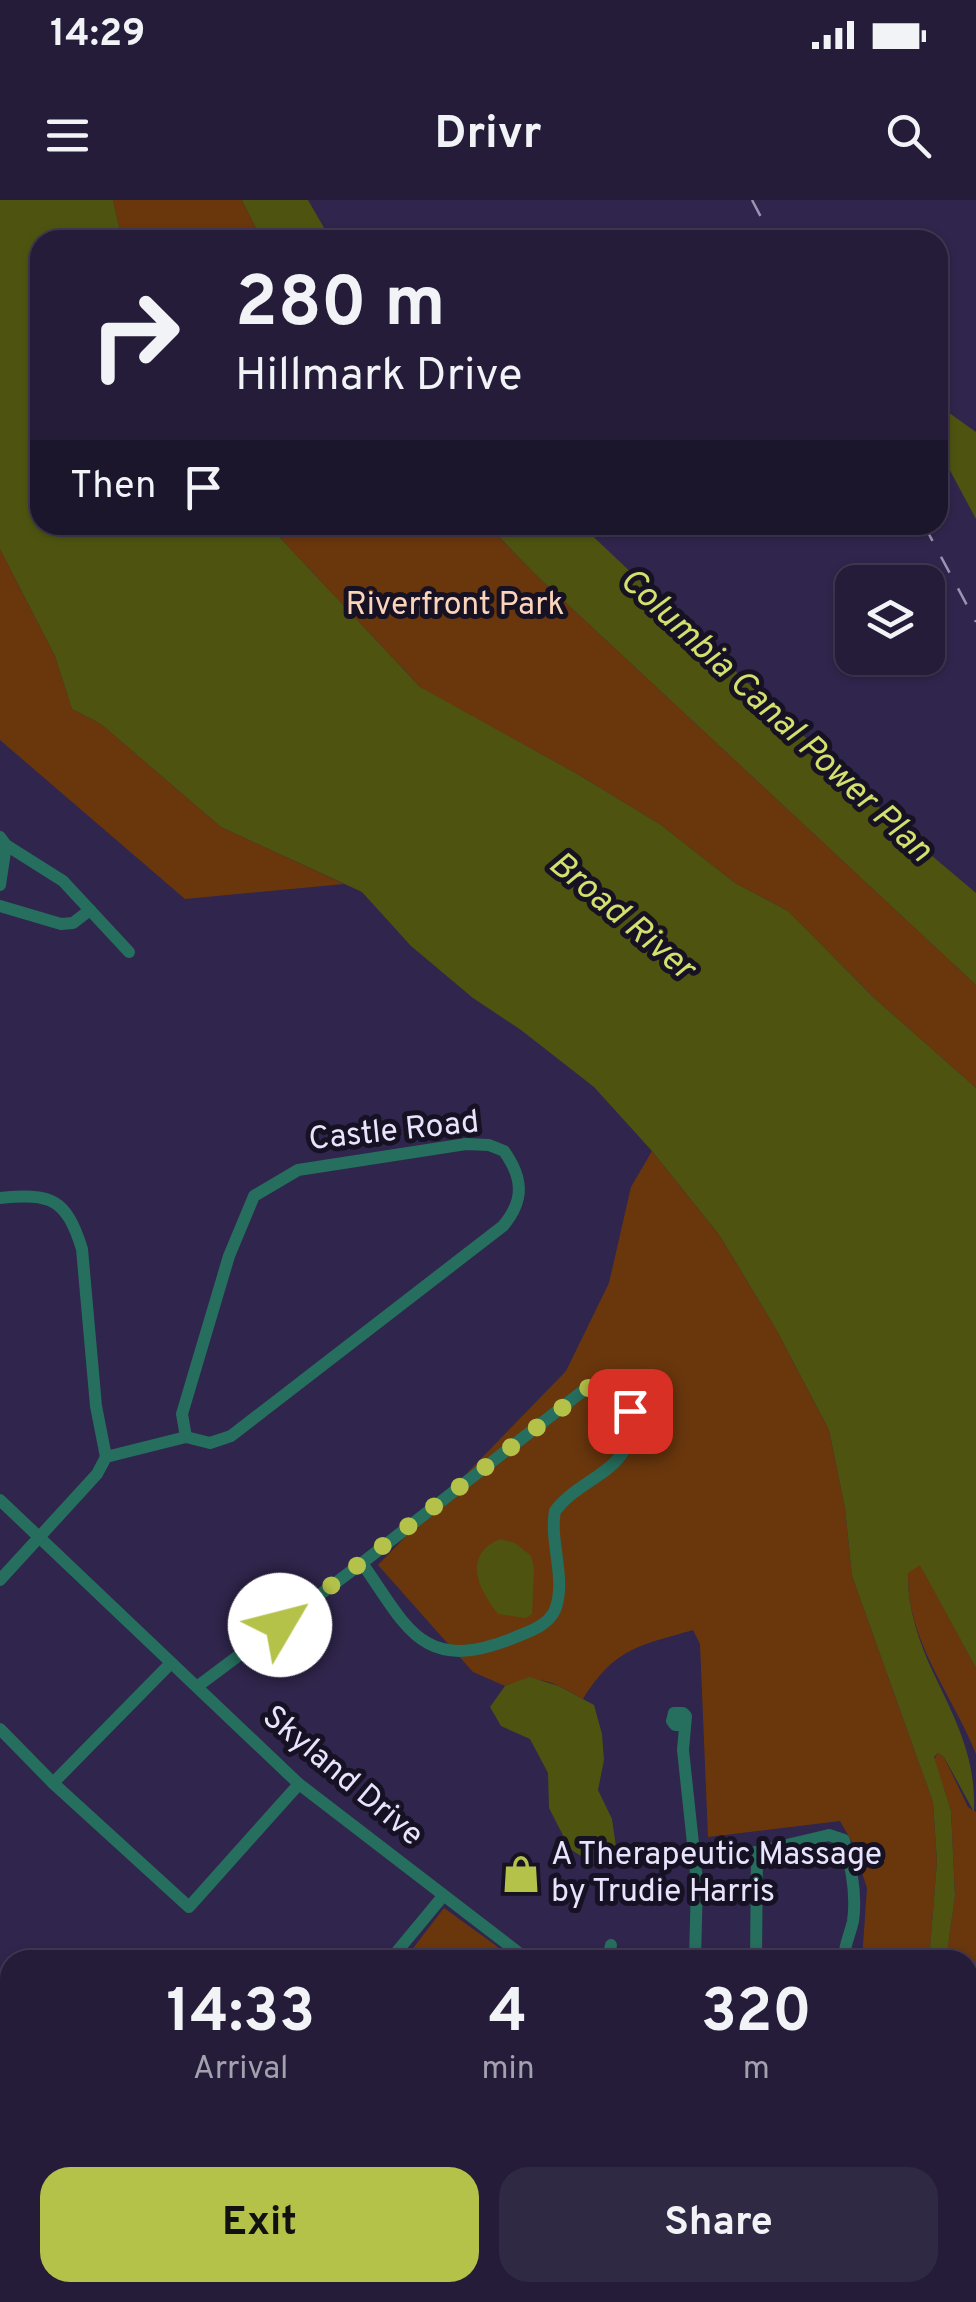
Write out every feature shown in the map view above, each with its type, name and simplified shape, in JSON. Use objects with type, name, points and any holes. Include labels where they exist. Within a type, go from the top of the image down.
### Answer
[{"type":"street","points":[[0,885],[3,841],[64,881],[129,952]]},
{"type":"street","points":[[0,906],[61,924],[73,923],[90,910]]},
{"type":"street","name":"Castle Road","points":[[106,1457],[186,1437],[210,1442],[231,1436],[503,1226],[520,1199],[520,1182],[504,1151],[489,1145],[466,1144],[298,1170],[254,1196],[229,1256],[182,1414],[186,1437]]},
{"type":"street","points":[[0,1198],[38,1194],[60,1206],[75,1225],[82,1249],[96,1406],[106,1457],[96,1474],[0,1580]]},
{"type":"street","points":[[198,1686],[588,1388],[602,1383],[615,1387],[628,1400],[632,1437],[624,1456],[555,1510],[556,1608],[536,1629],[468,1650],[424,1644],[410,1631],[362,1563]]},
{"type":"street","name":"Skyland Drive","points":[[0,1500],[300,1784],[515,1950]]},
{"type":"street","points":[[53,1783],[171,1663]]},
{"type":"street","points":[[684,1724],[683,1750],[695,1859],[694,1950]]},
{"type":"street","points":[[0,1729],[189,1907],[300,1784]]},
{"type":"street","points":[[695,1859],[756,1852],[829,1835],[844,1840],[853,1884],[853,1919],[844,1950]]},
{"type":"street","points":[[756,1852],[756,1950]]},
{"type":"street","points":[[398,1950],[443,1896]]},
{"type":"street","points":[[610,1950],[612,1944]]},
{"type":"green space","points":[[113,200],[242,200],[257,230],[120,230]]},
{"type":"green space","name":"Riverfront Park","points":[[277,535],[498,535],[976,985],[976,1088],[873,997],[788,911],[735,883],[661,825],[579,775],[421,688]]},
{"type":"green space","points":[[0,549],[55,656],[72,709],[101,724],[221,827],[344,884],[185,899],[0,740]]},
{"type":"green space","points":[[652,1151],[720,1236],[776,1329],[829,1430],[845,1508],[852,1576],[933,1802],[937,1862],[930,1950],[863,1950],[867,1888],[852,1842],[840,1821],[708,1837],[700,1644],[693,1630],[629,1651],[606,1669],[583,1699],[546,1681],[528,1680],[505,1686],[473,1672],[378,1565],[566,1371],[609,1283],[631,1187]]},
{"type":"green space","points":[[920,1564],[976,1668],[976,1754],[914,1621],[908,1572]]},
{"type":"green space","points":[[938,1753],[944,1757],[968,1807],[976,1812],[976,1950],[947,1950],[955,1896],[951,1811],[934,1759]]},
{"type":"green space","points":[[444,1908],[502,1950],[412,1950]]},
{"type":"water","name":"Broad River","points":[[0,200],[113,200],[120,230],[30,230],[30,535],[277,535],[420,687],[579,775],[661,825],[735,883],[788,911],[873,997],[976,1088],[976,1668],[920,1565],[908,1573],[918,1635],[962,1738],[974,1792],[974,1812],[944,1757],[938,1753],[934,1757],[951,1811],[955,1896],[947,1950],[930,1950],[937,1862],[933,1802],[852,1576],[845,1508],[829,1430],[776,1329],[720,1236],[594,1087],[473,998],[411,946],[362,892],[221,827],[101,724],[72,709],[55,656],[0,549]]},
{"type":"water","points":[[242,200],[308,200],[325,230],[257,230]]},
{"type":"water","points":[[948,412],[976,432],[976,519],[948,467]]},
{"type":"water","name":"Columbia Canal Power Plan","points":[[498,535],[592,535],[919,845],[976,893],[976,985]]},
{"type":"water","points":[[500,1539],[515,1543],[531,1556],[532,1614],[526,1618],[498,1614],[480,1584],[477,1564],[481,1555]]},
{"type":"water","points":[[529,1677],[559,1686],[594,1705],[604,1760],[598,1790],[612,1819],[616,1847],[600,1868],[570,1849],[549,1808],[548,1773],[530,1739],[501,1726],[490,1707],[505,1686]]},
{"type":"railway","points":[[752,200],[768,230]]},
{"type":"railway","points":[[929,535],[976,622]]},
{"type":"place","name":"A Therapeutic Massage by Trudie Harris","points":[[521,1874]]},
{"type":"route","points":[[280,1625],[588,1388],[602,1383],[615,1387],[628,1400],[630,1411]]}]
